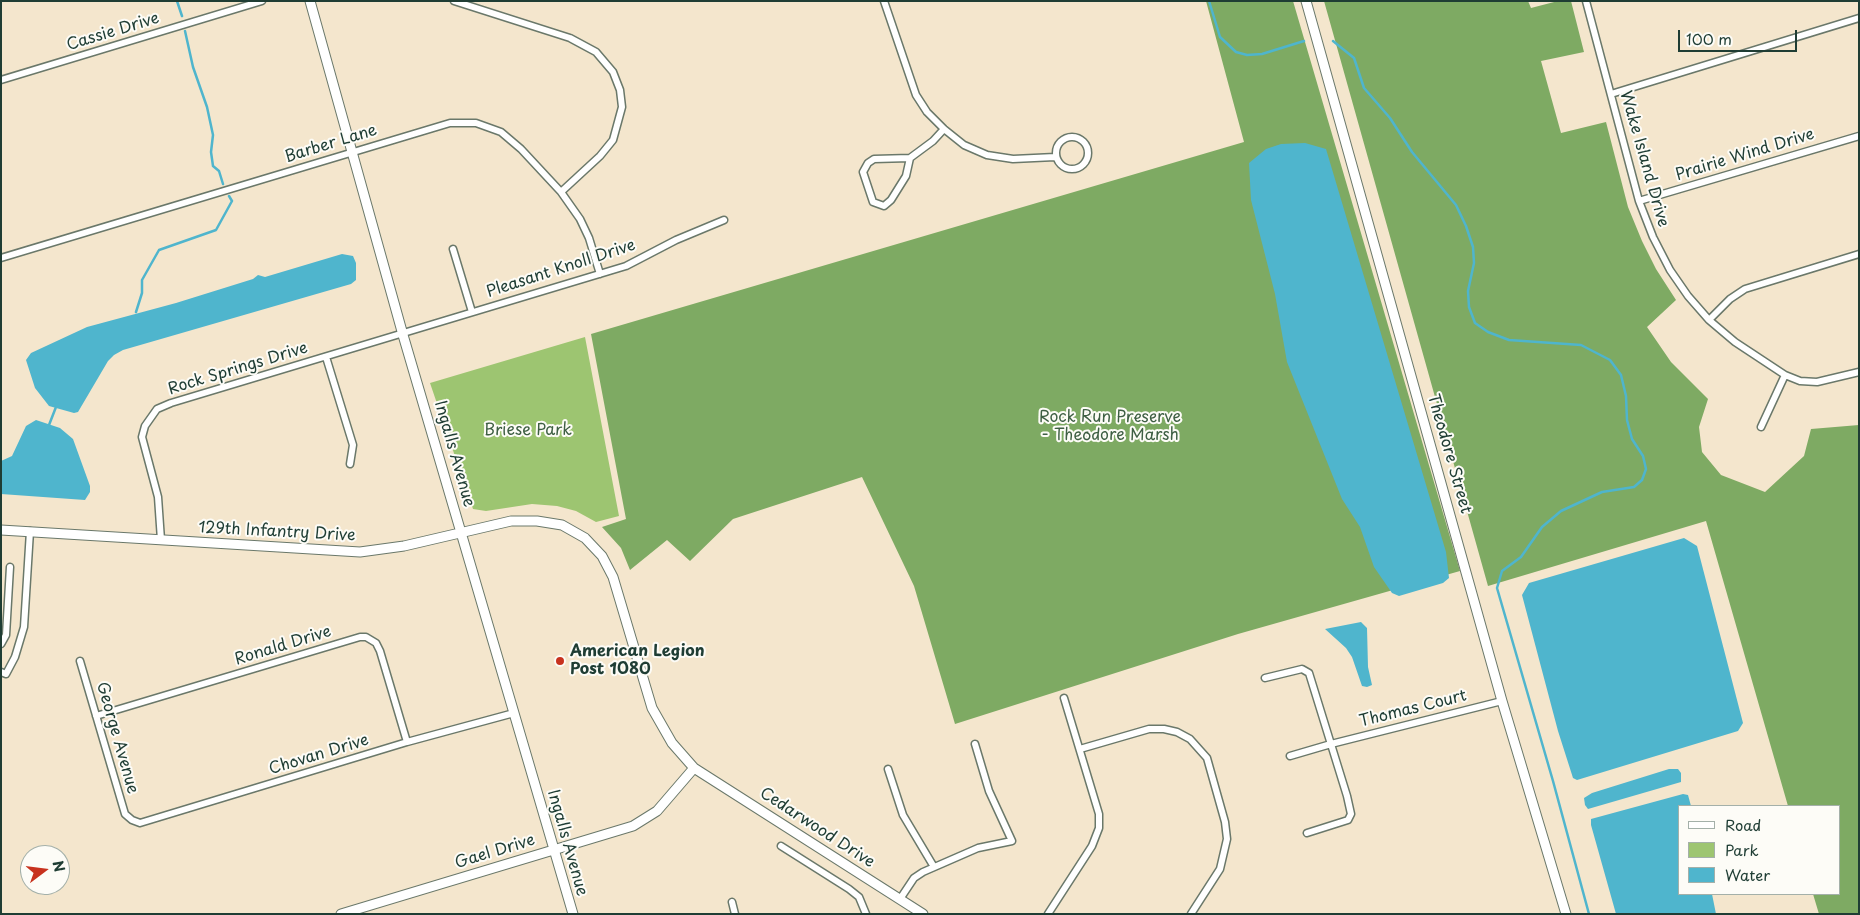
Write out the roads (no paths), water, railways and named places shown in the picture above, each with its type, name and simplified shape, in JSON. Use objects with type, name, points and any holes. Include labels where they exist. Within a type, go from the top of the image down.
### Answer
[{"type":"street","name":"Cassie Drive","points":[[1,80],[262,1]]},
{"type":"street","name":"Ingalls Avenue","points":[[310,1],[403,335],[573,914]]},
{"type":"street","points":[[454,1],[570,38],[596,52],[613,72],[620,90],[622,107],[613,140],[600,156],[561,192]]},
{"type":"street","points":[[884,1],[916,95],[927,112],[944,129],[964,145],[987,155],[1013,159],[1055,157]]},
{"type":"street","name":"Theodore Street","points":[[1306,1],[1502,701],[1566,914]]},
{"type":"street","name":"Wake Island Drive","points":[[1586,1],[1639,201],[1653,237],[1670,270],[1709,320],[1735,342],[1785,375],[1800,381],[1817,382],[1859,372]]},
{"type":"street","points":[[1611,94],[1859,18]]},
{"type":"street","name":"Barber Lane","points":[[1,258],[450,123],[476,123],[501,132],[521,149],[561,192],[580,219],[589,238],[600,274]]},
{"type":"street","points":[[910,158],[906,176],[891,200],[884,206],[872,202],[864,172],[868,162],[874,159],[910,158],[934,141],[944,129]]},
{"type":"street","points":[[1071,136],[1081,139],[1088,148],[1087,160],[1079,168],[1069,169],[1061,166],[1055,157],[1057,146],[1071,136]]},
{"type":"street","name":"Prairie Wind Drive","points":[[1639,201],[1859,136]]},
{"type":"street","name":"Pleasant Knoll Drive","points":[[403,335],[472,312],[626,266],[676,240],[724,220]]},
{"type":"street","points":[[453,249],[472,312]]},
{"type":"street","points":[[1709,320],[1730,299],[1745,289],[1859,254]]},
{"type":"street","name":"Rock Springs Drive","points":[[161,540],[158,496],[142,437],[145,426],[157,409],[171,403],[403,335]]},
{"type":"street","points":[[326,357],[353,445],[350,464]]},
{"type":"street","points":[[1761,427],[1785,375]]},
{"type":"street","name":"129th Infantry Drive","points":[[1,530],[360,552],[404,546],[461,531],[511,521],[537,521],[562,525],[585,538],[602,556],[613,577],[652,708],[672,742],[694,768]]},
{"type":"street","points":[[4,673],[15,657],[24,627],[30,531]]},
{"type":"street","points":[[1,644],[6,635],[10,567]]},
{"type":"street","name":"Ronald Drive","points":[[96,716],[360,636],[376,643],[380,651],[407,742]]},
{"type":"street","name":"George Avenue","points":[[80,661],[125,814],[132,820]]},
{"type":"street","points":[[1265,678],[1302,669],[1309,673],[1351,814],[1348,820],[1307,833]]},
{"type":"street","points":[[1048,914],[1092,846],[1099,828],[1098,814],[1064,698]]},
{"type":"street","name":"Thomas Court","points":[[1290,756],[1502,701]]},
{"type":"street","name":"Chovan Drive","points":[[132,820],[140,823],[407,742],[514,713]]},
{"type":"street","points":[[1080,749],[1149,730],[1164,729],[1177,732],[1190,739],[1208,758],[1226,822],[1226,839],[1220,868],[1191,914]]},
{"type":"street","points":[[900,899],[914,878],[934,867],[978,848],[1012,840],[989,791],[975,744]]},
{"type":"street","name":"Gael Drive","points":[[341,914],[633,826],[657,811],[694,768]]},
{"type":"street","name":"Cedarwood Drive","points":[[694,768],[923,914]]},
{"type":"street","points":[[888,769],[903,814],[934,867]]},
{"type":"street","points":[[782,846],[850,889],[859,897],[866,914]]},
{"type":"street","points":[[732,902],[735,914]]},
{"type":"water","points":[[1305,143],[1326,149],[1446,552],[1449,578],[1443,583],[1399,596],[1392,593],[1374,567],[1360,527],[1342,499],[1287,362],[1275,294],[1251,200],[1249,163],[1266,149],[1281,144]]},
{"type":"water","points":[[342,254],[353,256],[356,263],[356,280],[351,284],[123,350],[114,355],[108,361],[78,412],[74,413],[49,406],[35,388],[26,360],[31,353],[87,327],[176,303],[253,279],[258,275],[265,277]]},
{"type":"water","points":[[36,420],[60,428],[73,439],[90,486],[90,492],[85,500],[1,494],[1,461],[12,456],[26,426]]},
{"type":"water","points":[[1684,538],[1697,546],[1743,723],[1738,731],[1577,780],[1573,778],[1558,731],[1522,595],[1529,583]]},
{"type":"water","points":[[1361,622],[1367,628],[1368,667],[1372,685],[1367,687],[1362,686],[1352,657],[1346,648],[1325,629]]},
{"type":"water","points":[[1669,769],[1678,769],[1681,773],[1681,782],[1588,809],[1585,805],[1584,798],[1592,793]]},
{"type":"water","points":[[1683,794],[1688,795],[1691,805],[1678,805],[1678,895],[1712,895],[1716,914],[1616,914],[1591,825],[1591,819]]},
{"type":"waterway","points":[[177,1],[182,16]]},
{"type":"waterway","points":[[1209,1],[1220,37],[1236,52],[1247,55],[1262,54],[1304,41]]},
{"type":"waterway","points":[[185,31],[193,67],[207,107],[213,135],[211,152],[213,166],[219,171],[223,184]]},
{"type":"waterway","points":[[1333,41],[1354,58],[1364,88],[1390,118],[1412,152],[1456,205],[1473,247],[1474,263],[1468,291],[1469,307],[1475,323],[1488,332],[1509,340],[1581,345],[1610,360],[1621,375],[1626,396],[1627,420],[1632,439],[1643,456],[1646,469],[1642,480],[1634,487],[1602,492],[1561,511],[1542,527],[1521,557],[1502,571],[1497,588],[1589,914]]},
{"type":"waterway","points":[[136,312],[142,293],[142,280],[159,250],[216,230],[232,201],[229,196]]},
{"type":"waterway","points":[[49,425],[56,407]]},
{"type":"place","name":"American Legion Post 1080","points":[[560,661]]},
{"type":"park label","name":"Rock Run Preserve - Theodore Marsh","points":[[1110,427]]},
{"type":"park label","name":"Briese Park","points":[[528,431]]}]
